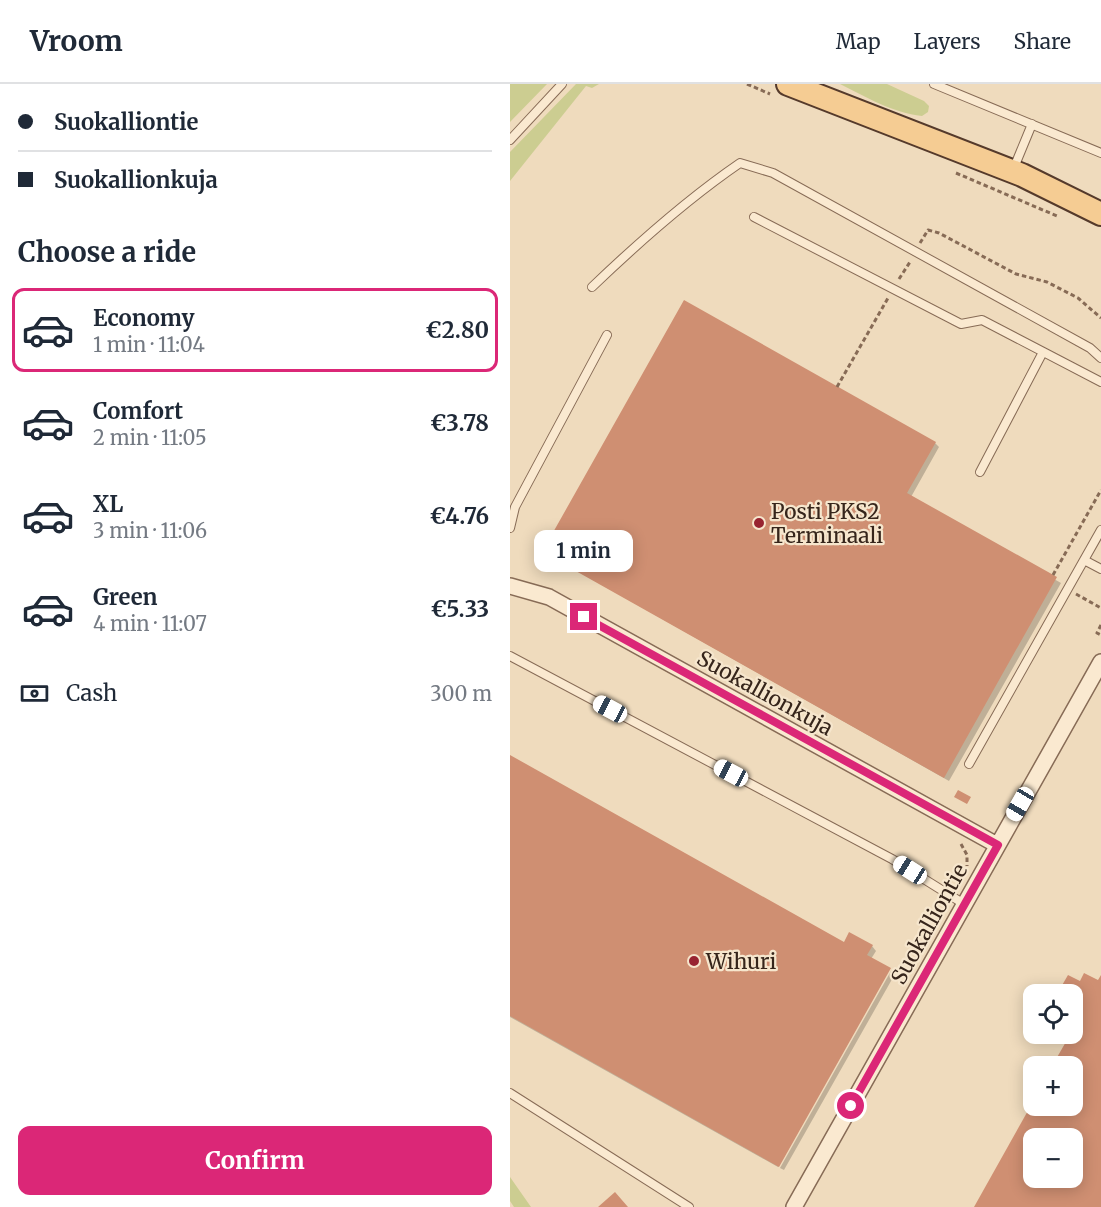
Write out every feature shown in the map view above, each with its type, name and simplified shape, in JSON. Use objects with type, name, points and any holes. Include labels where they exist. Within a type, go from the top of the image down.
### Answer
[{"type":"main road","points":[[788,84],[888,121],[1017,174],[1101,214]]},
{"type":"main road","points":[[820,84],[888,121]]},
{"type":"main road","points":[[1017,174],[1101,201]]},
{"type":"street","name":"Suokallionkuja","points":[[510,586],[549,597],[998,845]]},
{"type":"street","name":"Suokalliontie","points":[[794,1207],[1101,662]]},
{"type":"lane","points":[[510,140],[562,84]]},
{"type":"lane","points":[[934,84],[1101,153]]},
{"type":"lane","points":[[1017,174],[1032,124]]},
{"type":"lane","points":[[592,287],[641,240],[701,189],[740,163],[773,173],[1090,348],[1101,358]]},
{"type":"lane","points":[[754,217],[962,324],[982,320],[1101,382]]},
{"type":"lane","points":[[510,528],[515,507],[607,335]]},
{"type":"lane","points":[[980,472],[1043,352]]},
{"type":"lane","points":[[969,764],[1101,530]]},
{"type":"lane","points":[[1084,560],[1101,569]]},
{"type":"lane","points":[[510,656],[892,859],[964,904]]},
{"type":"lane","points":[[510,1093],[689,1207]]},
{"type":"path","points":[[837,387],[926,232],[939,233],[1016,274],[1058,287],[1078,298],[1101,318]]},
{"type":"path","points":[[1053,575],[1101,490]]},
{"type":"path","points":[[1101,625],[1097,633],[1101,635]]},
{"type":"green space","points":[[510,84],[547,84],[510,122]]},
{"type":"green space","points":[[576,84],[599,84],[592,88],[586,86],[510,181],[510,152]]},
{"type":"green space","points":[[840,84],[887,84],[924,101],[929,106],[928,112],[922,116],[901,112]]},
{"type":"green space","points":[[510,1177],[531,1207],[514,1207],[510,1201]]},
{"type":"building","name":"Posti PKS2 Terminaali","points":[[684,300],[936,442],[907,493],[1057,577],[944,778],[542,552]]},
{"type":"building","name":"Wihuri","points":[[510,755],[844,942],[849,932],[873,945],[867,955],[891,968],[779,1167],[510,1016]]},
{"type":"building","points":[[958,790],[971,797],[967,804],[954,797]]},
{"type":"building","points":[[1084,973],[1098,980],[1101,975],[1101,1207],[974,1207],[1025,1116],[1083,1116],[1083,1056],[1058,1056],[1065,1044],[1083,1044],[1083,984],[1063,984],[1068,975],[1080,981]]},
{"type":"building","points":[[615,1192],[628,1207],[598,1207]]},
{"type":"place","name":"Posti PKS2 Terminaali","points":[[759,523]]},
{"type":"place","name":"Wihuri","points":[[694,961]]},
{"type":"route","points":[[584,617],[998,845],[851,1106]]}]
